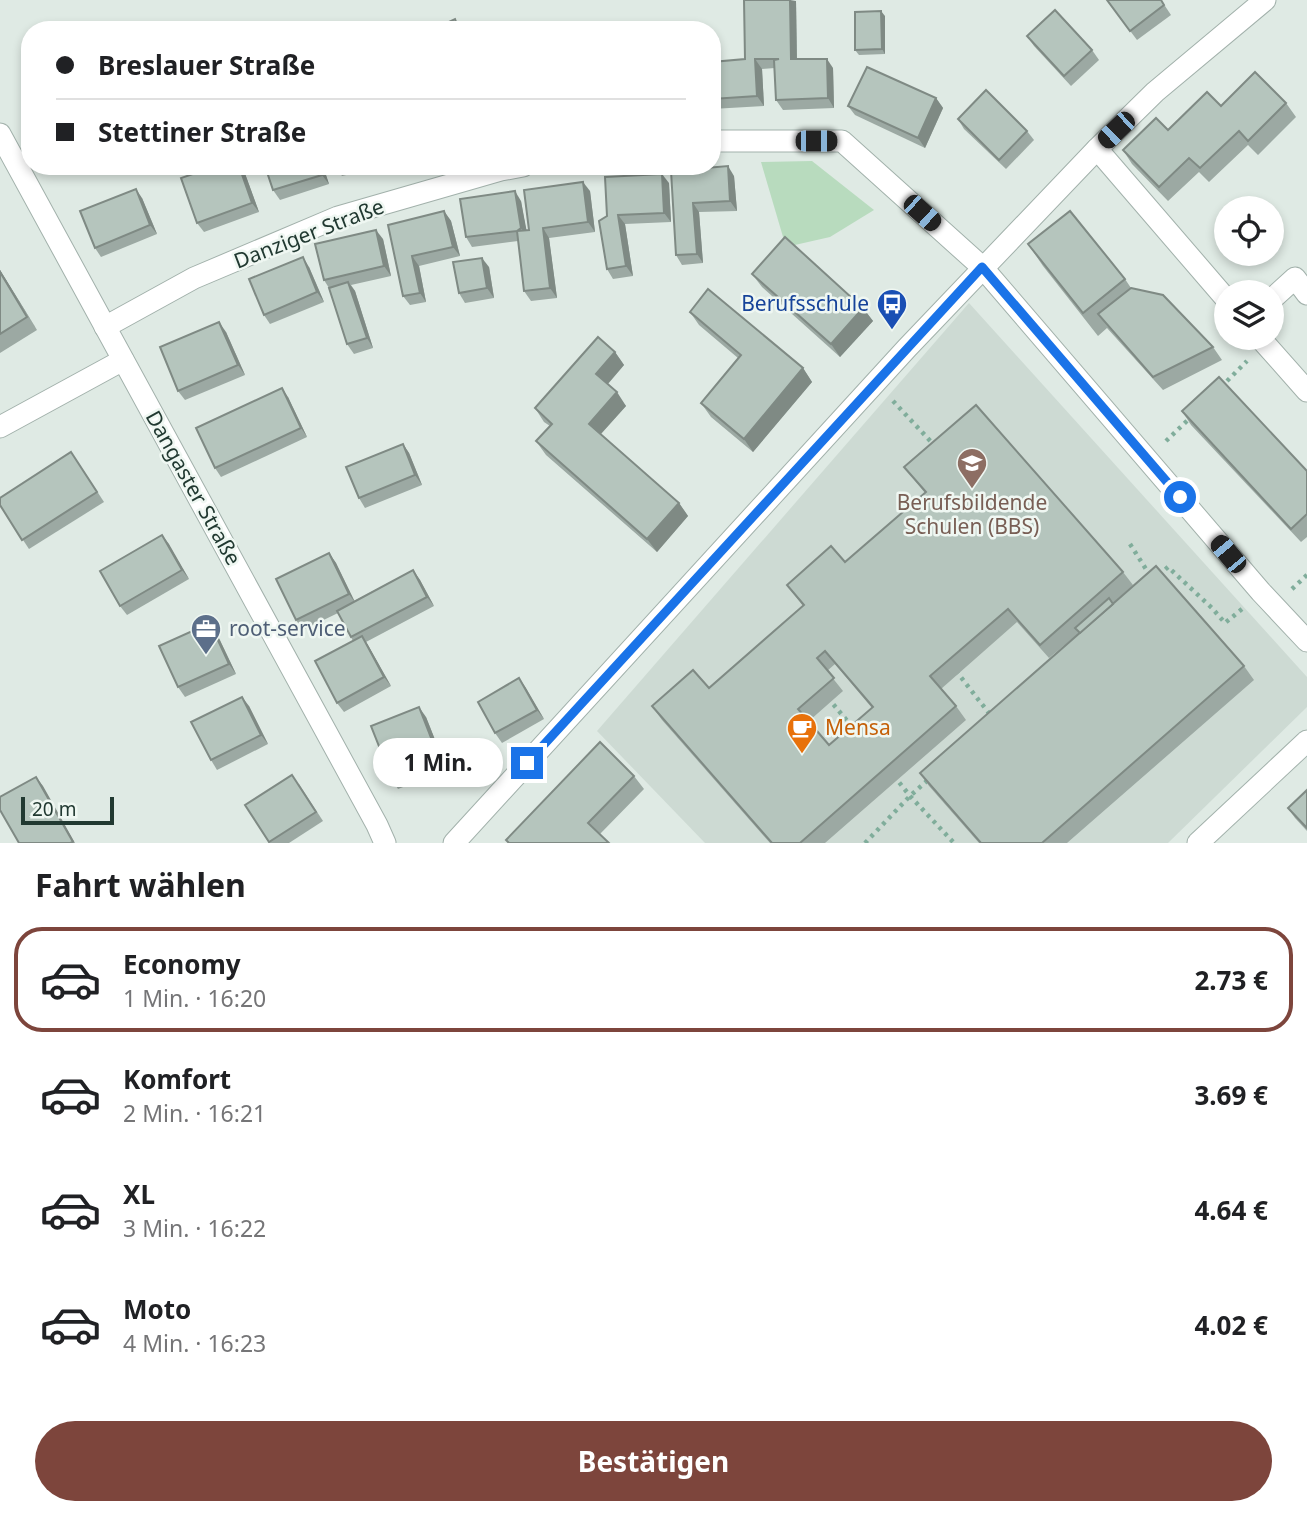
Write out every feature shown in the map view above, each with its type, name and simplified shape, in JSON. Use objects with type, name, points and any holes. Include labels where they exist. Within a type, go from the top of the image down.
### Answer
[{"type":"street","points":[[454,843],[982,267],[1155,92],[1265,0]]},
{"type":"street","name":"Dangaster Straße","points":[[0,134],[21,173]]},
{"type":"street","points":[[721,141],[842,141],[982,267],[1261,592],[1307,641]]},
{"type":"street","points":[[1097,149],[1214,285]]},
{"type":"street","name":"Dangaster Straße","points":[[22,175],[385,843]]},
{"type":"street","name":"Danziger Straße","points":[[105,327],[194,278],[338,218],[484,175]]},
{"type":"street","points":[[1284,288],[1294,278],[1307,294]]},
{"type":"street","points":[[1272,350],[1307,391]]},
{"type":"street","points":[[0,426],[123,360]]},
{"type":"street","points":[[1198,843],[1307,741]]},
{"type":"path","points":[[1216,391],[1254,350]]},
{"type":"path","points":[[876,382],[944,455]]},
{"type":"path","points":[[1148,459],[1197,411]]},
{"type":"path","points":[[1130,544],[1153,580],[1168,567],[1225,623],[1236,615]]},
{"type":"path","points":[[950,663],[995,721]]},
{"type":"path","points":[[822,692],[862,739]]},
{"type":"path","points":[[888,769],[954,843]]},
{"type":"path","points":[[865,843],[910,796],[939,771]]},
{"type":"shaded area","name":"Berufsbildende Schulen (BBS)","points":[[969,303],[1307,677],[1307,707],[1168,843],[705,843],[597,731]]},
{"type":"green space","points":[[812,161],[874,210],[830,237],[786,247],[761,162]]},
{"type":"building","points":[[744,0],[790,0],[791,59],[827,59],[828,98],[776,100],[774,60],[779,59],[755,59],[757,96],[721,98],[721,61],[745,59]]},
{"type":"building","points":[[1107,0],[1161,0],[1164,5],[1130,31]]},
{"type":"building","points":[[1055,10],[1092,50],[1064,76],[1027,36]]},
{"type":"building","points":[[881,11],[882,49],[855,50],[855,12]]},
{"type":"building","points":[[867,67],[936,98],[918,138],[848,106]]},
{"type":"building","points":[[1255,72],[1286,103],[1248,141],[1239,131],[1200,168],[1189,158],[1159,187],[1123,150],[1156,118],[1168,130],[1207,92],[1221,106]]},
{"type":"building","points":[[986,90],[1027,131],[999,160],[958,119]]},
{"type":"building","points":[[728,166],[730,201],[693,203],[697,254],[676,255],[671,175],[721,175],[721,167]]},
{"type":"building","points":[[190,175],[242,175],[252,203],[197,223],[181,178]]},
{"type":"building","points":[[268,175],[322,175],[273,190]]},
{"type":"building","points":[[662,175],[664,213],[618,215],[626,266],[607,269],[599,221],[607,216],[605,177]]},
{"type":"building","points":[[583,182],[588,222],[543,228],[550,288],[524,291],[517,231],[529,230],[524,190]]},
{"type":"building","points":[[136,189],[150,225],[95,248],[80,211]]},
{"type":"building","points":[[515,191],[521,228],[517,231],[466,237],[460,199]]},
{"type":"building","points":[[444,211],[453,247],[412,256],[420,293],[403,296],[388,225]]},
{"type":"building","points":[[1070,211],[1125,279],[1083,313],[1028,244]]},
{"type":"building","points":[[376,230],[384,266],[324,280],[315,244]]},
{"type":"building","points":[[785,237],[863,308],[831,344],[752,274]]},
{"type":"building","points":[[303,257],[317,292],[264,315],[249,279]]},
{"type":"building","points":[[482,258],[487,288],[459,293],[453,262]]},
{"type":"building","points":[[0,272],[27,317],[0,334]]},
{"type":"building","points":[[348,282],[367,338],[347,344],[329,288]]},
{"type":"building","points":[[1131,288],[1163,295],[1213,347],[1153,377],[1098,314]]},
{"type":"building","points":[[708,289],[803,368],[744,439],[701,403],[741,355],[690,312]]},
{"type":"building","points":[[219,322],[238,365],[178,391],[160,347]]},
{"type":"building","points":[[598,337],[615,352],[596,374],[617,392],[589,424],[679,503],[647,539],[536,441],[552,424],[535,408]]},
{"type":"building","points":[[1219,377],[1307,471],[1307,514],[1291,529],[1182,411]]},
{"type":"building","points":[[282,388],[301,428],[215,468],[196,428]]},
{"type":"building","points":[[976,405],[1123,572],[1040,645],[1008,609],[930,676],[956,706],[800,843],[772,843],[652,706],[693,670],[709,688],[804,605],[787,585],[831,546],[845,562],[926,492],[904,467]],"holes":[[[825,651],[873,707],[829,745],[798,709],[834,678],[817,658]]]},
{"type":"building","points":[[403,444],[415,475],[359,498],[346,467]]},
{"type":"building","points":[[71,452],[97,492],[22,540],[0,505],[0,498]]},
{"type":"building","points":[[162,535],[182,570],[120,606],[100,571]]},
{"type":"building","points":[[329,553],[349,594],[296,620],[276,579]]},
{"type":"building","points":[[1156,566],[1244,666],[1042,843],[981,843],[920,773]]},
{"type":"building","points":[[413,570],[427,597],[351,637],[337,611]]},
{"type":"building","points":[[1109,598],[1113,604],[1080,633],[1075,628]]},
{"type":"building","points":[[210,623],[229,664],[178,687],[159,646]]},
{"type":"building","points":[[362,636],[384,677],[337,703],[315,661]]},
{"type":"building","points":[[519,678],[537,710],[495,733],[478,702]]},
{"type":"building","points":[[242,697],[261,735],[211,760],[191,722]]},
{"type":"building","points":[[419,707],[440,761],[392,779],[371,726]]},
{"type":"building","points":[[600,742],[634,776],[588,823],[609,843],[509,843],[506,840]]},
{"type":"building","points":[[292,775],[316,812],[269,842],[245,805]]},
{"type":"building","points":[[36,777],[73,842],[19,843],[0,810],[0,797]]},
{"type":"building","points":[[1307,790],[1307,828],[1288,808]]},
{"type":"place","name":"Berufsschule","points":[[892,331]]},
{"type":"place","name":"Berufsbildende Schulen (BBS)","points":[[972,490]]},
{"type":"place","name":"root-service","points":[[206,656]]},
{"type":"place","name":"Mensa","points":[[802,755]]},
{"type":"route","points":[[527,763],[982,267],[1180,497]]}]
